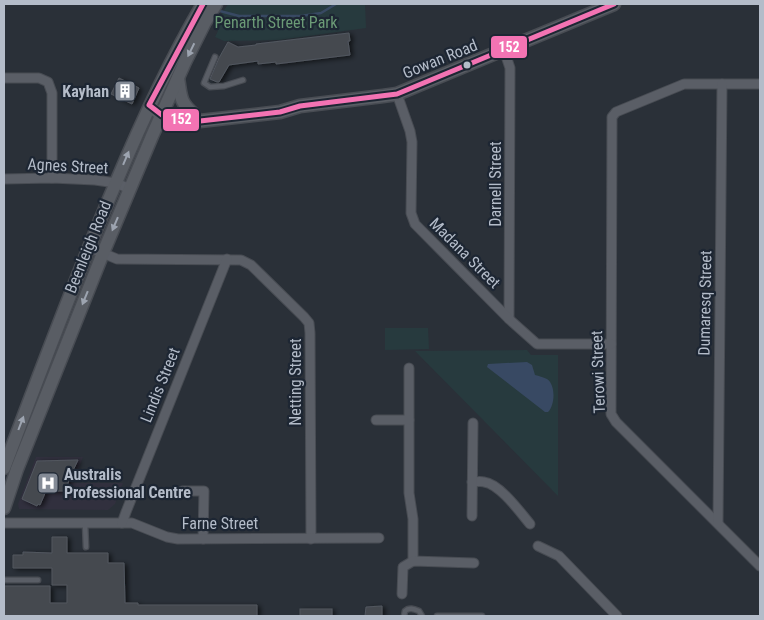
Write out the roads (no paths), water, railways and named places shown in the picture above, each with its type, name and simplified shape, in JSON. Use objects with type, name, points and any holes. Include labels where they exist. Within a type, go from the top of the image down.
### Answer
[{"type":"main road","name":"Beenleigh Road","points":[[4,508],[17,469],[103,253],[178,78],[200,19],[203,4]]},
{"type":"main road","name":"Beenleigh Road","points":[[4,468],[88,247],[149,106],[200,19],[216,4]]},
{"type":"main road","name":"Gowan Road","points":[[149,106],[164,111],[180,120],[197,117],[280,112],[300,106],[397,94],[614,4]]},
{"type":"main road","points":[[152,136],[161,129],[190,125],[197,117],[182,102],[178,78]]},
{"type":"street","name":"Darnell Street","points":[[504,50],[510,68],[509,319]]},
{"type":"street","points":[[4,78],[39,78],[48,82],[52,93],[52,178]]},
{"type":"street","name":"Terowi Street","points":[[722,84],[684,84],[616,112],[612,117],[611,414],[616,422],[760,566]]},
{"type":"street","points":[[722,84],[760,84]]},
{"type":"street","name":"Dumaresq Street","points":[[718,523],[722,84]]},
{"type":"street","name":"Madana Street","points":[[397,94],[412,142],[411,213],[415,224],[509,319],[537,344],[611,344]]},
{"type":"street","name":"Agnes Street","points":[[4,179],[52,178],[95,180],[116,183],[130,189]]},
{"type":"street","name":"Netting Street","points":[[88,247],[117,259],[241,260],[251,265],[304,317],[309,324],[310,333],[311,539]]},
{"type":"street","name":"Lindis Street","points":[[122,523],[227,260]]},
{"type":"street","points":[[409,368],[409,493],[413,519],[413,561]]},
{"type":"street","points":[[376,420],[409,420]]},
{"type":"street","points":[[472,516],[473,423]]},
{"type":"street","points":[[472,482],[484,482],[494,486],[511,501],[530,524]]},
{"type":"street","points":[[182,491],[204,491],[203,539]]},
{"type":"street","name":"Farne Street","points":[[4,523],[122,523],[132,524],[167,537],[178,539],[379,538]]},
{"type":"street","points":[[538,546],[559,556],[617,616]]},
{"type":"street","points":[[402,594],[403,567],[413,561],[474,562]]},
{"type":"lane","points":[[215,57],[204,83],[210,87],[224,86],[243,80]]},
{"type":"lane","points":[[85,523],[86,548]]},
{"type":"lane","points":[[4,580],[38,580]]},
{"type":"lane","points":[[404,616],[404,612],[411,608],[419,611],[422,616]]},
{"type":"lane","points":[[437,616],[482,616]]},
{"type":"water","points":[[527,362],[532,365],[535,375],[547,379],[552,386],[554,395],[548,412],[545,412],[487,367],[488,364]]},
{"type":"waterway","points":[[216,10],[239,16],[301,16],[321,13],[336,4]]},
{"type":"place","name":"Kayhan","points":[[125,91]]},
{"type":"place","name":"Australis Professional Centre","points":[[48,483]]},
{"type":"park label","name":"Penarth Street Park","points":[[276,22]]}]
